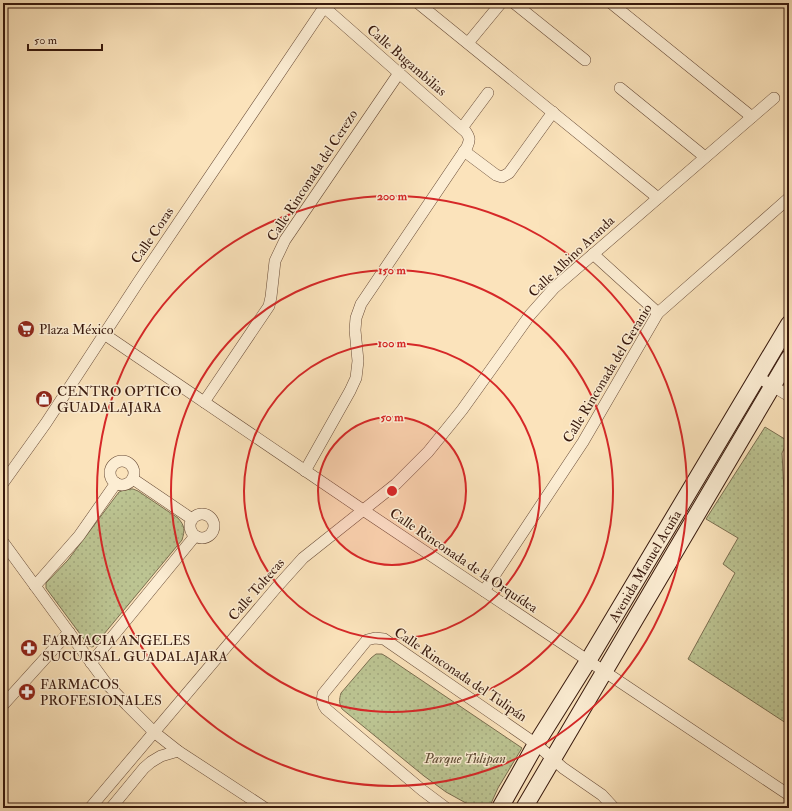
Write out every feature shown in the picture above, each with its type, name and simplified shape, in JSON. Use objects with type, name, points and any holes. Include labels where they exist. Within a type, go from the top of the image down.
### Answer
[{"type":"street","points":[[418,3],[658,198]]},
{"type":"street","points":[[468,43],[501,3]]},
{"type":"street","points":[[514,3],[585,60]]},
{"type":"street","points":[[611,3],[752,117]]},
{"type":"street","name":"Calle Bugambilias","points":[[325,5],[466,132]]},
{"type":"street","name":"Calle Coras","points":[[3,483],[46,422],[325,5]]},
{"type":"street","name":"Calle Rinconada del Cerezo","points":[[204,402],[269,306],[275,262],[285,240],[399,73]]},
{"type":"street","points":[[620,88],[705,157]]},
{"type":"street","points":[[305,471],[356,378],[358,361],[355,330],[356,318],[362,304],[467,147],[470,141],[466,132],[488,93]]},
{"type":"street","name":"Calle Albino Aranda","points":[[363,510],[396,484],[428,452],[462,410],[530,315],[554,288],[774,98]]},
{"type":"street","points":[[464,151],[496,175],[502,177],[508,173],[553,112]]},
{"type":"street","name":"Calle Rinconada del Geranio","points":[[484,591],[583,442],[658,313],[789,198]]},
{"type":"street","points":[[593,254],[658,313]]},
{"type":"street","name":"Avenida Manuel Acuña","points":[[500,808],[536,744],[588,661],[789,324]]},
{"type":"street","name":"Calle Rinconada de la Orquídea","points":[[104,334],[305,471],[789,795]]},
{"type":"street","name":"Avenida Manuel Acuña","points":[[524,808],[789,358]]},
{"type":"street","points":[[758,377],[789,396]]},
{"type":"street","points":[[122,461],[132,465],[134,470],[133,480],[125,485],[116,483],[112,480],[110,475],[113,465],[122,461]]},
{"type":"street","points":[[133,480],[192,519]]},
{"type":"street","points":[[35,586],[79,536],[116,483]]},
{"type":"street","name":"Calle Toltecas","points":[[90,808],[303,558],[363,510]]},
{"type":"street","points":[[207,514],[214,523],[214,529],[211,534],[206,537],[200,538],[195,536],[190,528],[192,519],[196,515],[207,514]]},
{"type":"street","points":[[91,663],[195,536]]},
{"type":"street","points":[[3,542],[106,683],[154,732],[178,751],[265,808]]},
{"type":"street","points":[[3,705],[69,632]]},
{"type":"street","name":"Calle Rinconada del Tulipán","points":[[446,808],[422,790],[324,707],[322,699],[323,694],[367,640],[375,638],[384,639],[536,744],[563,768],[602,795],[614,808]]},
{"type":"street","points":[[111,808],[144,768],[151,762],[161,756],[178,751]]},
{"type":"green space","points":[[765,427],[788,441],[782,453],[785,510],[789,545],[789,725],[688,659],[735,573],[723,564],[738,538],[706,519]]},
{"type":"green space","points":[[127,489],[138,491],[178,518],[183,526],[183,537],[92,647],[89,646],[46,588],[46,583],[68,560],[119,492]]},
{"type":"green space","name":"Parque Tulipan","points":[[376,654],[382,654],[387,657],[522,748],[498,788],[489,808],[475,808],[446,792],[424,776],[342,709],[340,705],[341,693]]},
{"type":"place","name":"Plaza México","points":[[26,329]]},
{"type":"place","name":"CENTRO OPTICO GUADALAJARA","points":[[44,399]]},
{"type":"place","name":"FARMACIA ANGELES SUCURSAL GUADALAJARA","points":[[29,648]]},
{"type":"place","name":"FARMACOS PROFESIONALES","points":[[27,692]]}]
